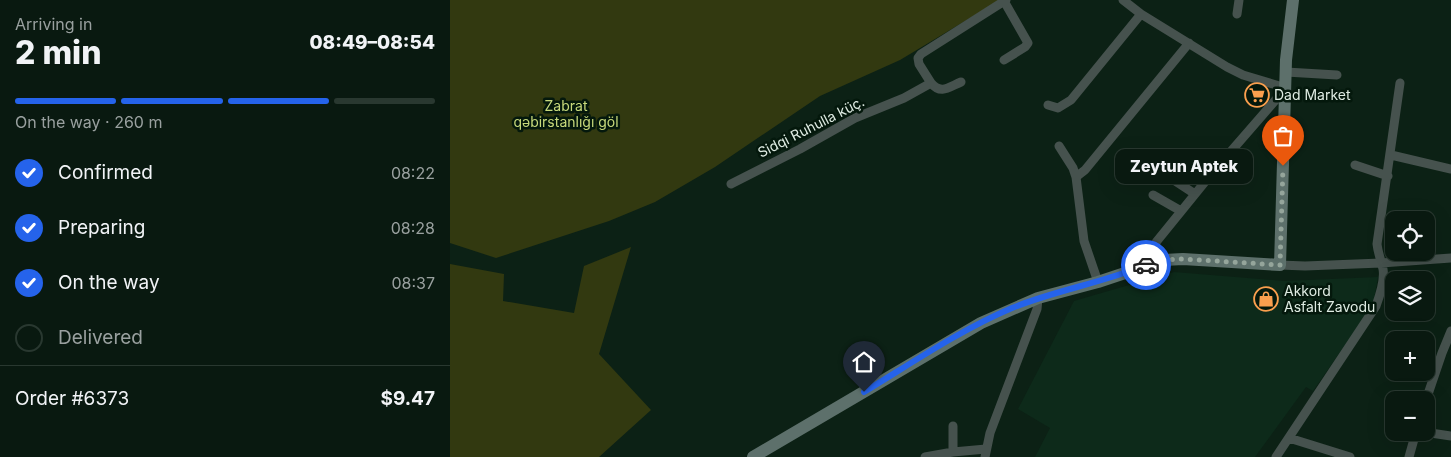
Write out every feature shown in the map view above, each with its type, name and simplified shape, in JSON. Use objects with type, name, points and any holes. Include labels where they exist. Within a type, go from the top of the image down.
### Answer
[{"type":"street","points":[[1122,0],[1141,14],[1243,75],[1286,88]]},
{"type":"street","points":[[1237,14],[1239,0]]},
{"type":"street","points":[[1280,265],[1286,72],[1288,33],[1293,0]]},
{"type":"street","points":[[961,82],[940,90],[936,89],[919,64],[918,58],[921,54],[1005,1],[1028,43],[1025,48],[1004,60]]},
{"type":"street","points":[[1048,105],[1058,108],[1071,100],[1141,14]]},
{"type":"street","points":[[1076,177],[1085,170],[1189,43]]},
{"type":"street","points":[[1286,72],[1337,75]]},
{"type":"street","name":"Sidqi Ruhulla küç.","points":[[731,184],[800,149],[855,118],[904,98],[931,83]]},
{"type":"street","points":[[1276,457],[1376,306],[1383,270],[1377,244],[1400,83]]},
{"type":"street","points":[[1150,264],[1149,256],[1151,251],[1181,211],[1286,88]]},
{"type":"street","points":[[1059,146],[1073,168],[1076,177],[1084,241],[1098,282]]},
{"type":"street","points":[[1391,155],[1451,169]]},
{"type":"street","points":[[1355,166],[1388,176]]},
{"type":"street","points":[[1163,173],[1195,194]]},
{"type":"street","points":[[1153,195],[1181,211]]},
{"type":"street","points":[[753,457],[981,323],[1038,298],[1098,282],[1164,260],[1183,259],[1305,266],[1381,264],[1451,258]]},
{"type":"street","points":[[925,457],[953,452],[985,453],[990,433],[1037,310],[1038,298]]},
{"type":"street","points":[[1430,391],[1446,354],[1451,331]]},
{"type":"street","points":[[953,426],[953,452]]},
{"type":"street","points":[[1435,434],[1451,436]]},
{"type":"street","points":[[1289,438],[1350,457]]},
{"type":"street","points":[[1409,457],[1413,441]]},
{"type":"shaded area","points":[[1174,272],[1284,281],[1378,277],[1373,305],[1313,391],[1306,387],[1255,457],[1035,457],[1050,428],[1018,409],[1074,301]]},
{"type":"green space","name":"Zabrat qəbirstanlığı göl","points":[[450,0],[1000,0],[900,60],[820,96],[715,167],[655,202],[609,221],[496,258],[450,243]]},
{"type":"green space","points":[[631,247],[599,354],[651,410],[599,457],[450,457],[450,264],[504,274],[503,301],[574,313],[584,266]]},
{"type":"way so far","points":[[1146,265],[1164,260],[1183,259],[1280,265],[1283,166]]},
{"type":"place","name":"Dad Market","points":[[1257,95]]},
{"type":"place","name":"Zeytun Aptek","points":[[1283,166]]},
{"type":"place","name":"Akkord Asfalt Zavodu","points":[[1266,299]]},
{"type":"route","points":[[864,392],[981,323],[1014,307],[1038,298],[1098,282],[1146,265]]}]
